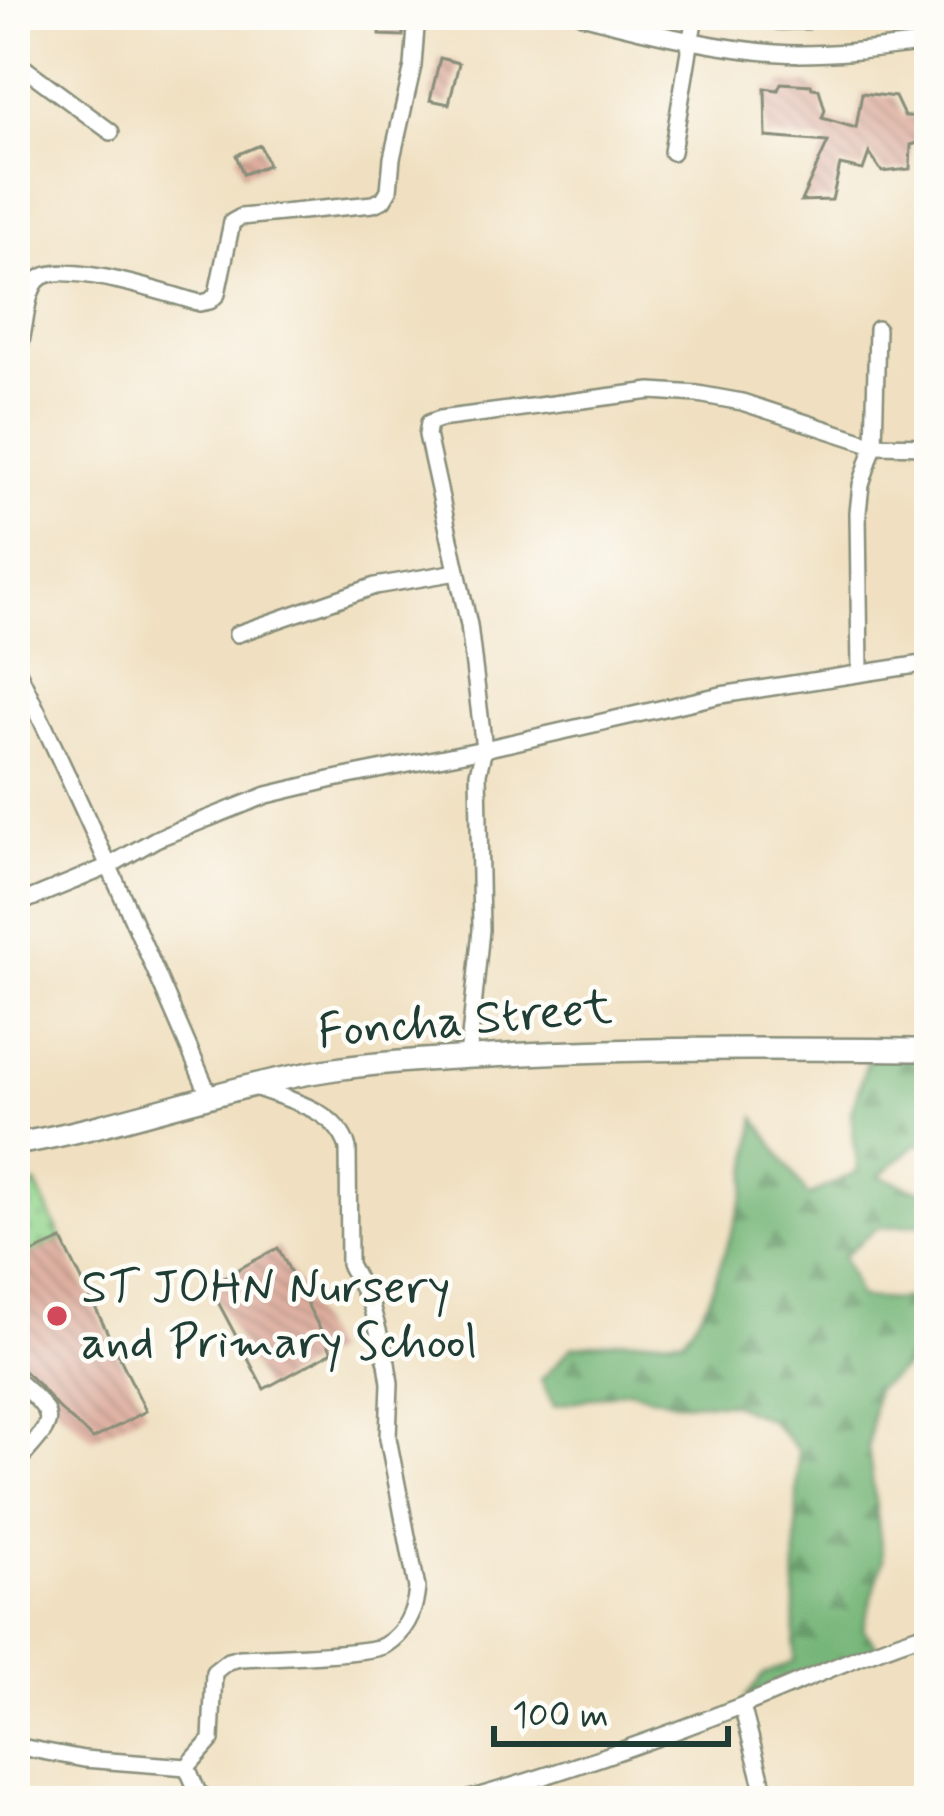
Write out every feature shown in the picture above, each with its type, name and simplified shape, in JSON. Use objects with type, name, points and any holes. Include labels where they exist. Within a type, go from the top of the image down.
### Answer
[{"type":"main road","name":"Foncha Street","points":[[15,1144],[339,1069],[607,1049],[929,1050]]},
{"type":"street","points":[[15,362],[32,294],[38,279],[48,274],[98,276],[200,303],[210,301],[218,294],[232,222],[241,217],[383,200],[407,97],[417,15]]},
{"type":"street","points":[[582,15],[652,34],[764,52],[801,54],[929,43]]},
{"type":"street","points":[[672,152],[695,15]]},
{"type":"street","points":[[15,61],[111,132]]},
{"type":"street","points":[[860,672],[858,512],[874,445],[877,329]]},
{"type":"street","points":[[469,1057],[481,930],[478,773],[484,749],[469,625],[427,435],[429,423],[651,392],[698,394],[742,403],[874,445],[929,446]]},
{"type":"street","points":[[237,634],[375,586],[457,572]]},
{"type":"street","points":[[15,905],[157,839],[267,795],[721,695],[929,663]]},
{"type":"street","points":[[15,665],[90,820],[106,866],[210,1097]]},
{"type":"street","points":[[187,1767],[211,1740],[214,1672],[228,1661],[382,1648],[402,1630],[415,1609],[417,1588],[388,1438],[387,1363],[371,1305],[349,1264],[348,1148],[343,1132],[320,1113],[250,1086]]},
{"type":"street","points":[[15,1378],[50,1413],[49,1424],[15,1465]]},
{"type":"street","points":[[462,1801],[544,1778],[929,1632]]},
{"type":"street","points":[[742,1706],[767,1801]]},
{"type":"street","points":[[15,1747],[84,1759],[187,1767]]},
{"type":"street","points":[[187,1767],[198,1792],[212,1801]]},
{"type":"green space","points":[[871,1049],[929,1050],[929,1145],[916,1144],[879,1176],[929,1194],[929,1223],[877,1228],[843,1256],[859,1298],[897,1300],[929,1294],[929,1357],[922,1356],[875,1389],[868,1448],[883,1560],[863,1629],[878,1648],[746,1697],[763,1675],[794,1661],[798,1450],[771,1421],[730,1403],[674,1402],[628,1390],[554,1406],[541,1380],[572,1347],[684,1338],[708,1301],[745,1193],[756,1118],[808,1196],[858,1171],[851,1113]]},
{"type":"green space","points":[[36,1184],[62,1240],[15,1261],[15,1194]]},
{"type":"building","points":[[381,15],[405,15],[403,36],[380,35]]},
{"type":"building","points":[[771,15],[812,15],[809,29],[776,30]]},
{"type":"building","points":[[440,58],[459,63],[449,104],[430,100]]},
{"type":"building","points":[[781,83],[819,89],[825,110],[822,118],[856,128],[862,93],[895,97],[904,116],[929,117],[929,140],[911,145],[910,169],[882,172],[869,153],[863,170],[840,165],[832,200],[801,201],[828,142],[766,137],[765,88],[778,90]]},
{"type":"building","points":[[260,145],[268,165],[243,174],[236,155]]},
{"type":"building","name":"ST JOHN Nursery and Primary School","points":[[62,1240],[146,1411],[93,1439],[15,1367],[15,1261]]},
{"type":"building","points":[[278,1248],[332,1352],[264,1389],[209,1285]]},
{"type":"place","name":"ST JOHN Nursery and Primary School","points":[[57,1316]]}]
